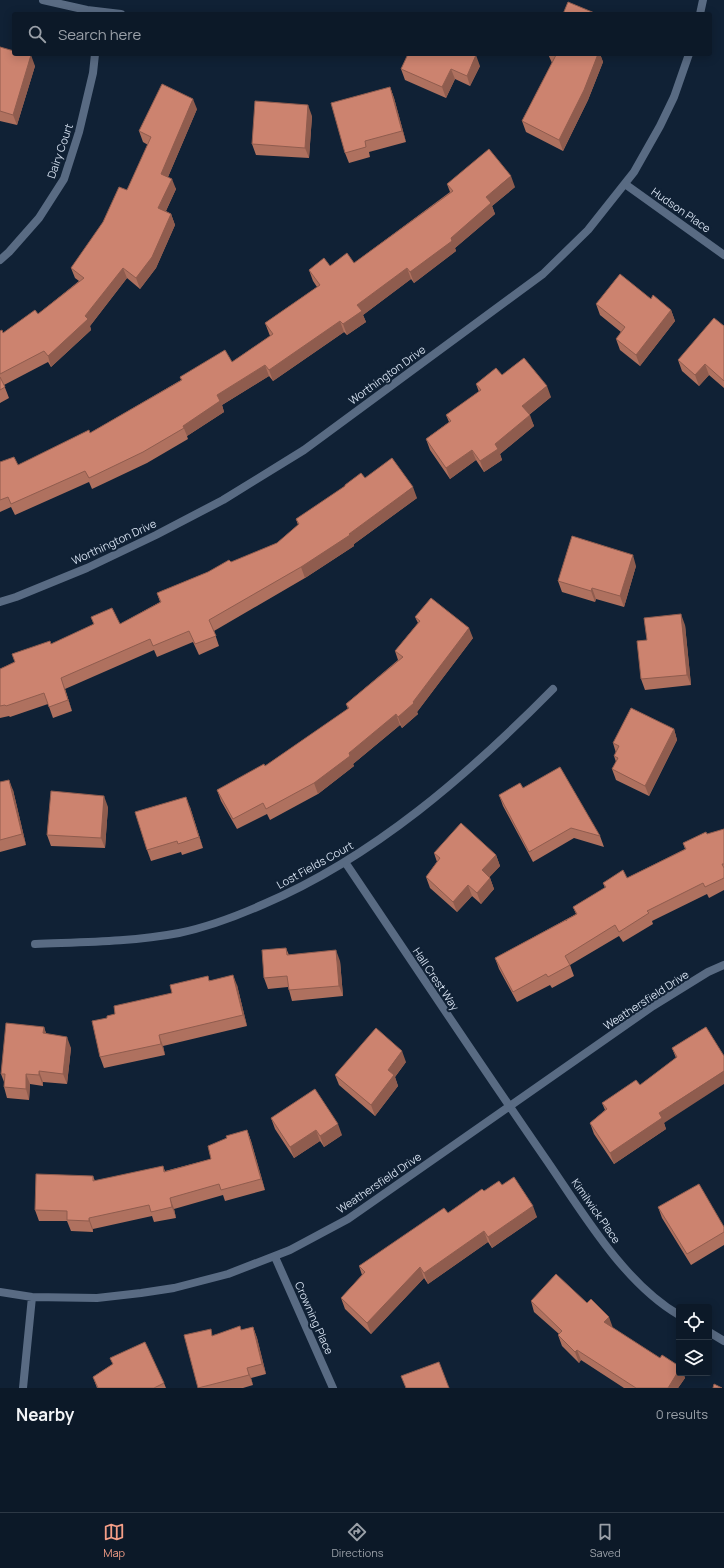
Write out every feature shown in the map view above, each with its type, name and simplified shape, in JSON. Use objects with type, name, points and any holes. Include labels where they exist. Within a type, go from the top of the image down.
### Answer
[{"type":"street","points":[[43,0],[97,12]]},
{"type":"street","points":[[700,12],[703,0]]},
{"type":"street","name":"Dairy Court","points":[[0,260],[39,218],[64,179],[79,132],[93,73],[95,56]]},
{"type":"street","name":"Worthington Drive","points":[[0,602],[87,568],[156,535],[223,500],[304,450],[543,274],[588,230],[634,172],[660,126],[674,97],[688,56]]},
{"type":"street","name":"Hudson Place","points":[[625,184],[724,255]]},
{"type":"street","name":"Lost Fields Court","points":[[34,944],[127,940],[187,930],[238,916],[291,893],[372,845],[462,776],[514,728],[553,689]]},
{"type":"street","name":"Hall Crest Way","points":[[345,862],[510,1107]]},
{"type":"street","name":"Weathersfield Drive","points":[[0,1292],[32,1297],[97,1298],[161,1290],[228,1274],[275,1257],[348,1219],[653,1006],[724,964]]},
{"type":"street","name":"Kimilwick Place","points":[[510,1107],[613,1255],[641,1286],[676,1313]]},
{"type":"street","name":"Crowning Place","points":[[275,1257],[333,1388]]},
{"type":"street","points":[[23,1388],[32,1297]]},
{"type":"street","points":[[712,1334],[724,1341]]},
{"type":"building","points":[[568,2],[592,12],[564,12]]},
{"type":"building","points":[[0,47],[12,50],[12,56],[31,56],[13,115],[0,111]]},
{"type":"building","points":[[407,56],[476,56],[467,76],[451,69],[442,87],[401,69]]},
{"type":"building","points":[[555,56],[597,56],[584,90],[559,140],[522,121]]},
{"type":"building","points":[[162,84],[193,99],[161,174],[172,179],[158,208],[171,214],[152,257],[136,278],[123,268],[85,316],[88,319],[48,356],[44,351],[0,374],[0,331],[2,330],[3,333],[35,310],[38,314],[84,278],[71,268],[103,222],[119,187],[127,190],[151,137],[139,131]]},
{"type":"building","points":[[390,87],[402,131],[365,141],[366,147],[345,153],[331,103]]},
{"type":"building","points":[[255,101],[308,105],[305,148],[252,144]]},
{"type":"building","points":[[489,149],[511,176],[486,197],[491,203],[451,238],[452,241],[410,272],[407,268],[357,305],[362,311],[343,324],[340,321],[269,370],[265,365],[217,395],[220,401],[183,426],[184,428],[143,452],[89,478],[85,471],[11,504],[8,497],[0,500],[0,462],[14,457],[18,465],[89,430],[90,433],[182,380],[180,377],[225,350],[232,362],[273,334],[265,323],[320,285],[309,270],[324,258],[330,266],[347,253],[354,263],[453,191],[447,184]]},
{"type":"building","points":[[620,274],[651,299],[653,295],[671,310],[636,355],[616,339],[625,327],[596,304]]},
{"type":"building","points":[[714,318],[724,326],[724,381],[705,364],[695,375],[678,360]]},
{"type":"building","points":[[524,358],[547,386],[522,406],[530,415],[495,444],[498,449],[480,461],[472,450],[446,468],[426,439],[451,421],[446,415],[481,390],[476,384],[496,368],[502,375]]},
{"type":"building","points":[[0,377],[5,387],[0,390]]},
{"type":"building","points":[[392,458],[413,487],[349,534],[350,535],[301,567],[209,620],[216,636],[195,644],[189,631],[153,646],[150,639],[61,678],[68,700],[49,707],[44,693],[6,706],[0,706],[0,669],[15,662],[12,654],[50,641],[51,644],[94,624],[91,617],[112,608],[120,624],[161,602],[157,593],[208,572],[229,560],[231,562],[277,543],[299,524],[296,519],[345,486],[361,473],[365,478]]},
{"type":"building","points":[[572,536],[633,555],[620,596],[592,588],[591,591],[558,581]]},
{"type":"building","points":[[431,598],[469,628],[413,702],[414,703],[398,717],[396,714],[349,753],[350,756],[314,783],[266,809],[263,803],[233,819],[217,790],[264,764],[265,766],[349,708],[346,704],[403,657],[395,651],[420,621],[415,617]]},
{"type":"building","points":[[681,614],[687,675],[641,679],[637,641],[647,640],[644,618]]},
{"type":"building","points":[[631,708],[674,729],[645,786],[612,769],[618,758],[614,756],[619,746],[613,743]]},
{"type":"building","points":[[560,767],[600,836],[571,828],[529,852],[499,795],[520,783],[523,788]]},
{"type":"building","points":[[9,780],[22,834],[0,840],[0,782]]},
{"type":"building","points":[[51,791],[104,796],[101,838],[47,835]]},
{"type":"building","points":[[186,797],[199,837],[178,844],[177,841],[147,850],[135,812]]},
{"type":"building","points":[[461,823],[496,855],[482,870],[490,878],[477,893],[468,885],[453,902],[426,877],[440,858],[434,853]]},
{"type":"building","points":[[724,829],[724,864],[722,864],[724,868],[724,878],[705,887],[703,883],[647,911],[649,913],[619,932],[615,925],[565,956],[570,965],[548,977],[546,974],[513,992],[495,958],[577,914],[573,907],[606,887],[603,883],[623,870],[627,878],[686,849],[683,843],[706,832],[707,834]]},
{"type":"building","points":[[286,948],[287,955],[336,950],[339,986],[289,990],[287,976],[264,978],[262,950]]},
{"type":"building","points":[[233,975],[243,1015],[159,1035],[161,1044],[100,1057],[92,1021],[107,1018],[107,1016],[115,1014],[114,1006],[172,993],[170,985],[208,976],[209,981]]},
{"type":"building","points":[[6,1023],[44,1027],[43,1033],[67,1037],[63,1074],[39,1071],[39,1075],[26,1074],[26,1089],[4,1087],[5,1074],[1,1074]]},
{"type":"building","points":[[706,1027],[724,1056],[724,1071],[659,1113],[662,1118],[610,1153],[590,1123],[607,1109],[602,1103],[636,1080],[640,1085],[677,1057],[672,1048]]},
{"type":"building","points":[[376,1028],[402,1051],[388,1070],[394,1075],[371,1105],[335,1075]]},
{"type":"building","points":[[315,1089],[338,1124],[320,1136],[316,1130],[290,1147],[271,1118]]},
{"type":"building","points":[[247,1130],[261,1179],[221,1190],[219,1184],[170,1198],[172,1207],[151,1212],[149,1205],[89,1218],[89,1221],[67,1220],[67,1211],[35,1210],[36,1174],[93,1176],[93,1181],[163,1166],[164,1172],[211,1159],[208,1146],[227,1138],[226,1136]]},
{"type":"building","points":[[514,1177],[533,1206],[488,1237],[484,1231],[424,1273],[420,1267],[367,1323],[341,1298],[365,1272],[359,1266],[444,1208],[448,1213],[482,1189],[484,1191],[499,1181],[502,1185]]},
{"type":"building","points":[[699,1184],[724,1227],[724,1232],[687,1254],[658,1207]]},
{"type":"building","points":[[556,1274],[587,1303],[591,1299],[609,1317],[604,1322],[660,1358],[662,1355],[676,1364],[676,1375],[668,1388],[636,1388],[577,1350],[575,1352],[558,1335],[562,1331],[531,1301]]},
{"type":"building","points":[[240,1326],[241,1330],[253,1327],[262,1364],[247,1368],[249,1375],[198,1388],[184,1335],[211,1329],[212,1336]]},
{"type":"building","points":[[145,1342],[164,1383],[154,1388],[98,1388],[93,1377],[113,1364],[110,1358]]},
{"type":"building","points":[[439,1362],[449,1388],[406,1388],[401,1376]]},
{"type":"building","points":[[714,1384],[722,1388],[713,1388]]}]
